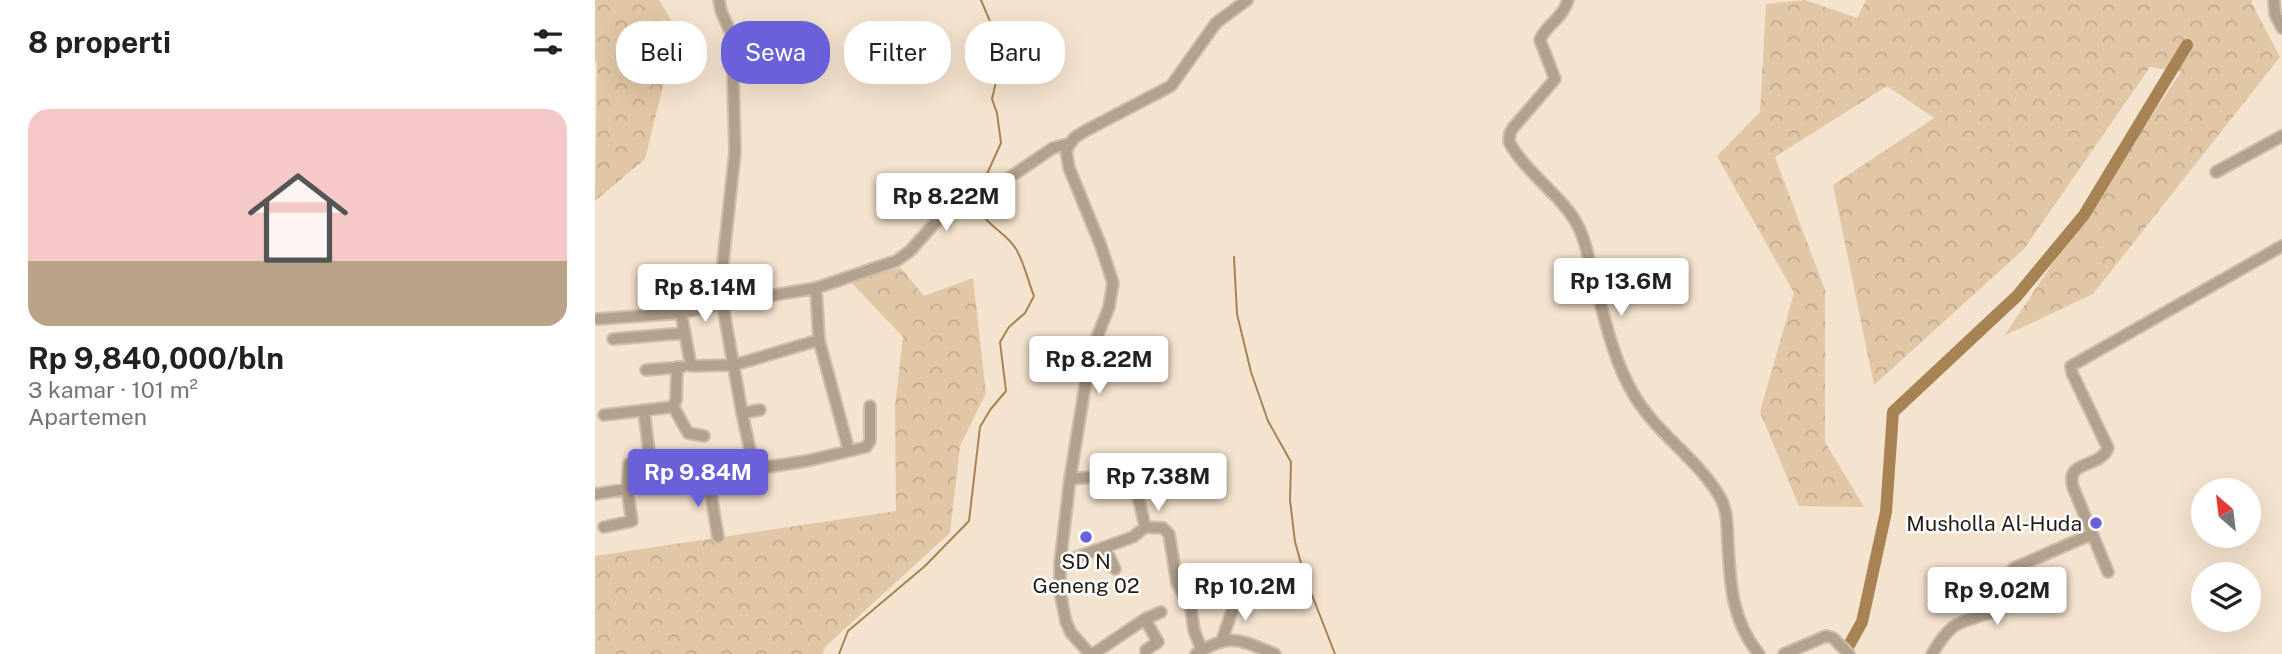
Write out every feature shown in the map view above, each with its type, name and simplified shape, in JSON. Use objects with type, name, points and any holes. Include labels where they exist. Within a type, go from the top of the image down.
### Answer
[{"type":"street","points":[[719,0],[732,36],[735,143],[735,167],[719,283],[754,468]]},
{"type":"street","points":[[598,319],[681,313],[817,288],[896,261],[910,251],[943,214],[1005,182],[1053,148],[1068,144],[1085,131],[1171,86],[1216,23],[1247,0]]},
{"type":"street","points":[[1568,0],[1555,23],[1543,33],[1540,40],[1555,79],[1513,128],[1509,142],[1578,225],[1600,298],[1608,337],[1635,397],[1661,431],[1720,496],[1726,515],[1735,611],[1741,628],[1759,654]]},
{"type":"street","points":[[2274,0],[2282,28]]},
{"type":"street","points":[[2216,172],[2282,136]]},
{"type":"street","points":[[1068,144],[1066,153],[1069,168],[1113,283],[1109,307],[1090,355],[1070,479],[1060,563],[1060,592],[1071,633],[1092,654],[1161,611]]},
{"type":"street","points":[[2108,572],[2073,487],[2071,474],[2104,456],[2108,448],[2071,366],[2282,246]]},
{"type":"street","points":[[817,288],[819,340],[849,451]]},
{"type":"street","points":[[681,313],[691,366]]},
{"type":"street","points":[[613,339],[685,333]]},
{"type":"street","points":[[646,370],[734,365],[819,340]]},
{"type":"street","points":[[677,367],[673,406],[688,433],[704,436]]},
{"type":"street","points":[[604,415],[673,406]]},
{"type":"street","points":[[595,494],[806,461],[866,447],[869,443],[870,406]]},
{"type":"street","points":[[742,413],[760,410]]},
{"type":"street","points":[[644,411],[653,485]]},
{"type":"street","points":[[604,527],[632,521],[627,489],[629,464]]},
{"type":"street","points":[[1070,479],[1129,475],[1145,527]]},
{"type":"street","points":[[708,476],[718,537]]},
{"type":"street","points":[[1060,563],[1133,537],[1145,527],[1163,528],[1169,534],[1177,583],[1191,609],[1199,652],[1221,640],[1239,641],[1275,654]]},
{"type":"street","points":[[1932,654],[1952,628],[1976,615],[2001,610],[2008,605],[2011,596],[2009,575],[2014,568],[2092,534]]},
{"type":"street","points":[[1105,548],[1115,569]]},
{"type":"street","points":[[1221,640],[1238,594]]},
{"type":"street","points":[[1145,619],[1158,642],[1146,650],[1146,654]]},
{"type":"street","points":[[1784,654],[1826,636],[1833,638],[1849,654]]},
{"type":"green space","points":[[595,0],[659,0],[672,21],[616,21],[616,84],[664,84],[645,159],[595,201],[597,63]]},
{"type":"green space","points":[[1805,0],[1857,18],[1866,0],[2252,0],[2280,57],[2093,294],[2004,336],[2181,72],[2150,67],[2024,249],[1874,385],[1833,185],[1934,118],[1887,86],[1775,157],[1825,290],[1825,442],[1864,507],[1799,506],[1760,412],[1794,293],[1717,156],[1760,112],[1766,4]]},
{"type":"green space","points":[[901,268],[924,296],[973,278],[986,393],[960,446],[950,533],[826,646],[822,654],[595,654],[595,556],[896,511],[895,406],[903,337],[849,280]]},
{"type":"waterway","points":[[981,0],[1003,52],[992,99],[1001,143],[981,187]]},
{"type":"waterway","points":[[1848,647],[1862,622],[1886,512],[1893,412],[2017,296],[2084,215],[2187,45]]},
{"type":"waterway","points":[[839,654],[848,631],[925,566],[969,521],[980,427],[1006,391],[1000,342],[1009,327],[1025,313],[1034,296],[1016,249],[981,213]]},
{"type":"waterway","points":[[1234,257],[1237,314],[1251,372],[1268,421],[1291,462],[1290,500],[1295,542],[1305,577],[1335,654]]},
{"type":"place","name":"Musholla Al-Huda","points":[[2096,523]]},
{"type":"place","name":"SD N Geneng 02","points":[[1086,537]]}]
